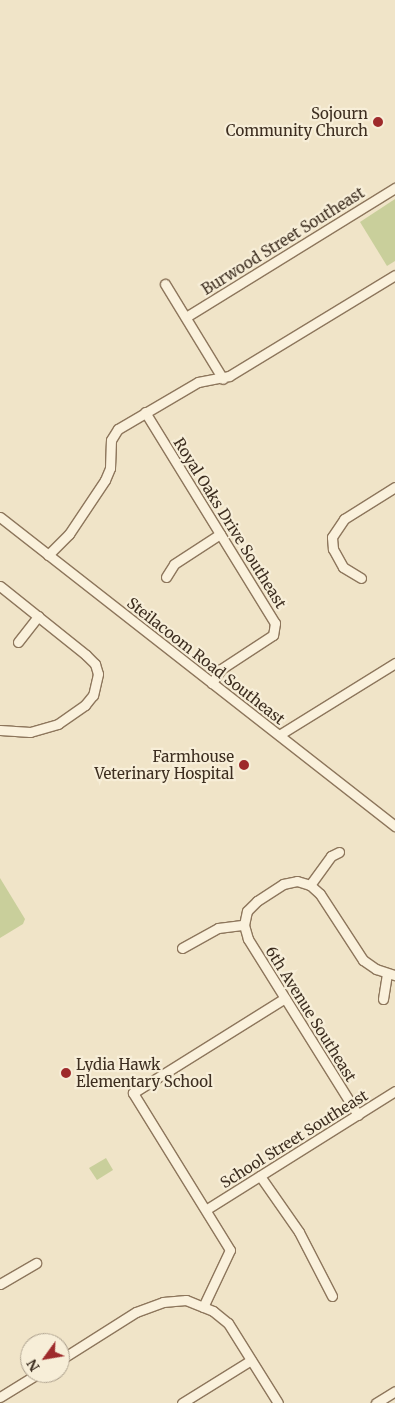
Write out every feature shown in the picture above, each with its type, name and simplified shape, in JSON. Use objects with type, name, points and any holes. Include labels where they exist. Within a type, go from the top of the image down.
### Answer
[{"type":"street","name":"Burwood Street Southeast","points":[[186,317],[395,188]]},
{"type":"street","points":[[48,555],[69,534],[108,474],[114,434],[145,412],[198,382],[223,379],[395,275]]},
{"type":"street","points":[[165,284],[223,379]]},
{"type":"street","name":"Royal Oaks Drive Southeast","points":[[145,412],[275,623],[275,630],[268,639],[222,669],[212,683]]},
{"type":"street","points":[[361,578],[343,567],[333,549],[332,537],[344,518],[395,487]]},
{"type":"street","name":"Steilacoom Road Southeast","points":[[0,518],[395,826]]},
{"type":"street","points":[[166,576],[174,564],[220,534]]},
{"type":"street","points":[[0,586],[86,655],[95,664],[98,674],[93,695],[85,705],[43,730],[30,732],[0,730]]},
{"type":"street","points":[[18,642],[38,616]]},
{"type":"street","points":[[279,735],[395,664]]},
{"type":"street","points":[[310,885],[331,856],[340,852]]},
{"type":"street","points":[[182,948],[218,928],[244,925],[252,906],[283,884],[297,881],[310,885],[320,894],[358,955],[369,965],[391,974],[383,999]]},
{"type":"street","name":"6th Avenue Southeast","points":[[244,925],[248,939],[358,1115]]},
{"type":"street","points":[[203,1307],[230,1250],[207,1209],[133,1093],[285,998]]},
{"type":"street","name":"School Street Southeast","points":[[207,1209],[395,1091]]},
{"type":"street","points":[[260,1176],[299,1232],[332,1296]]},
{"type":"street","points":[[0,1284],[36,1263]]},
{"type":"street","points":[[70,1354],[153,1304],[178,1300],[203,1307],[228,1323],[278,1403]]},
{"type":"street","points":[[182,1403],[252,1360]]},
{"type":"street","points":[[0,1397],[23,1383]]},
{"type":"street","points":[[376,1403],[395,1391]]},
{"type":"green space","points":[[395,199],[395,261],[387,266],[360,222]]},
{"type":"green space","points":[[0,878],[25,919],[23,924],[0,938]]},
{"type":"green space","points":[[106,1158],[113,1170],[97,1180],[89,1168]]},
{"type":"place","name":"Sojourn Community Church","points":[[378,122]]},
{"type":"place","name":"Farmhouse Veterinary Hospital","points":[[244,765]]},
{"type":"place","name":"Lydia Hawk Elementary School","points":[[66,1073]]}]
